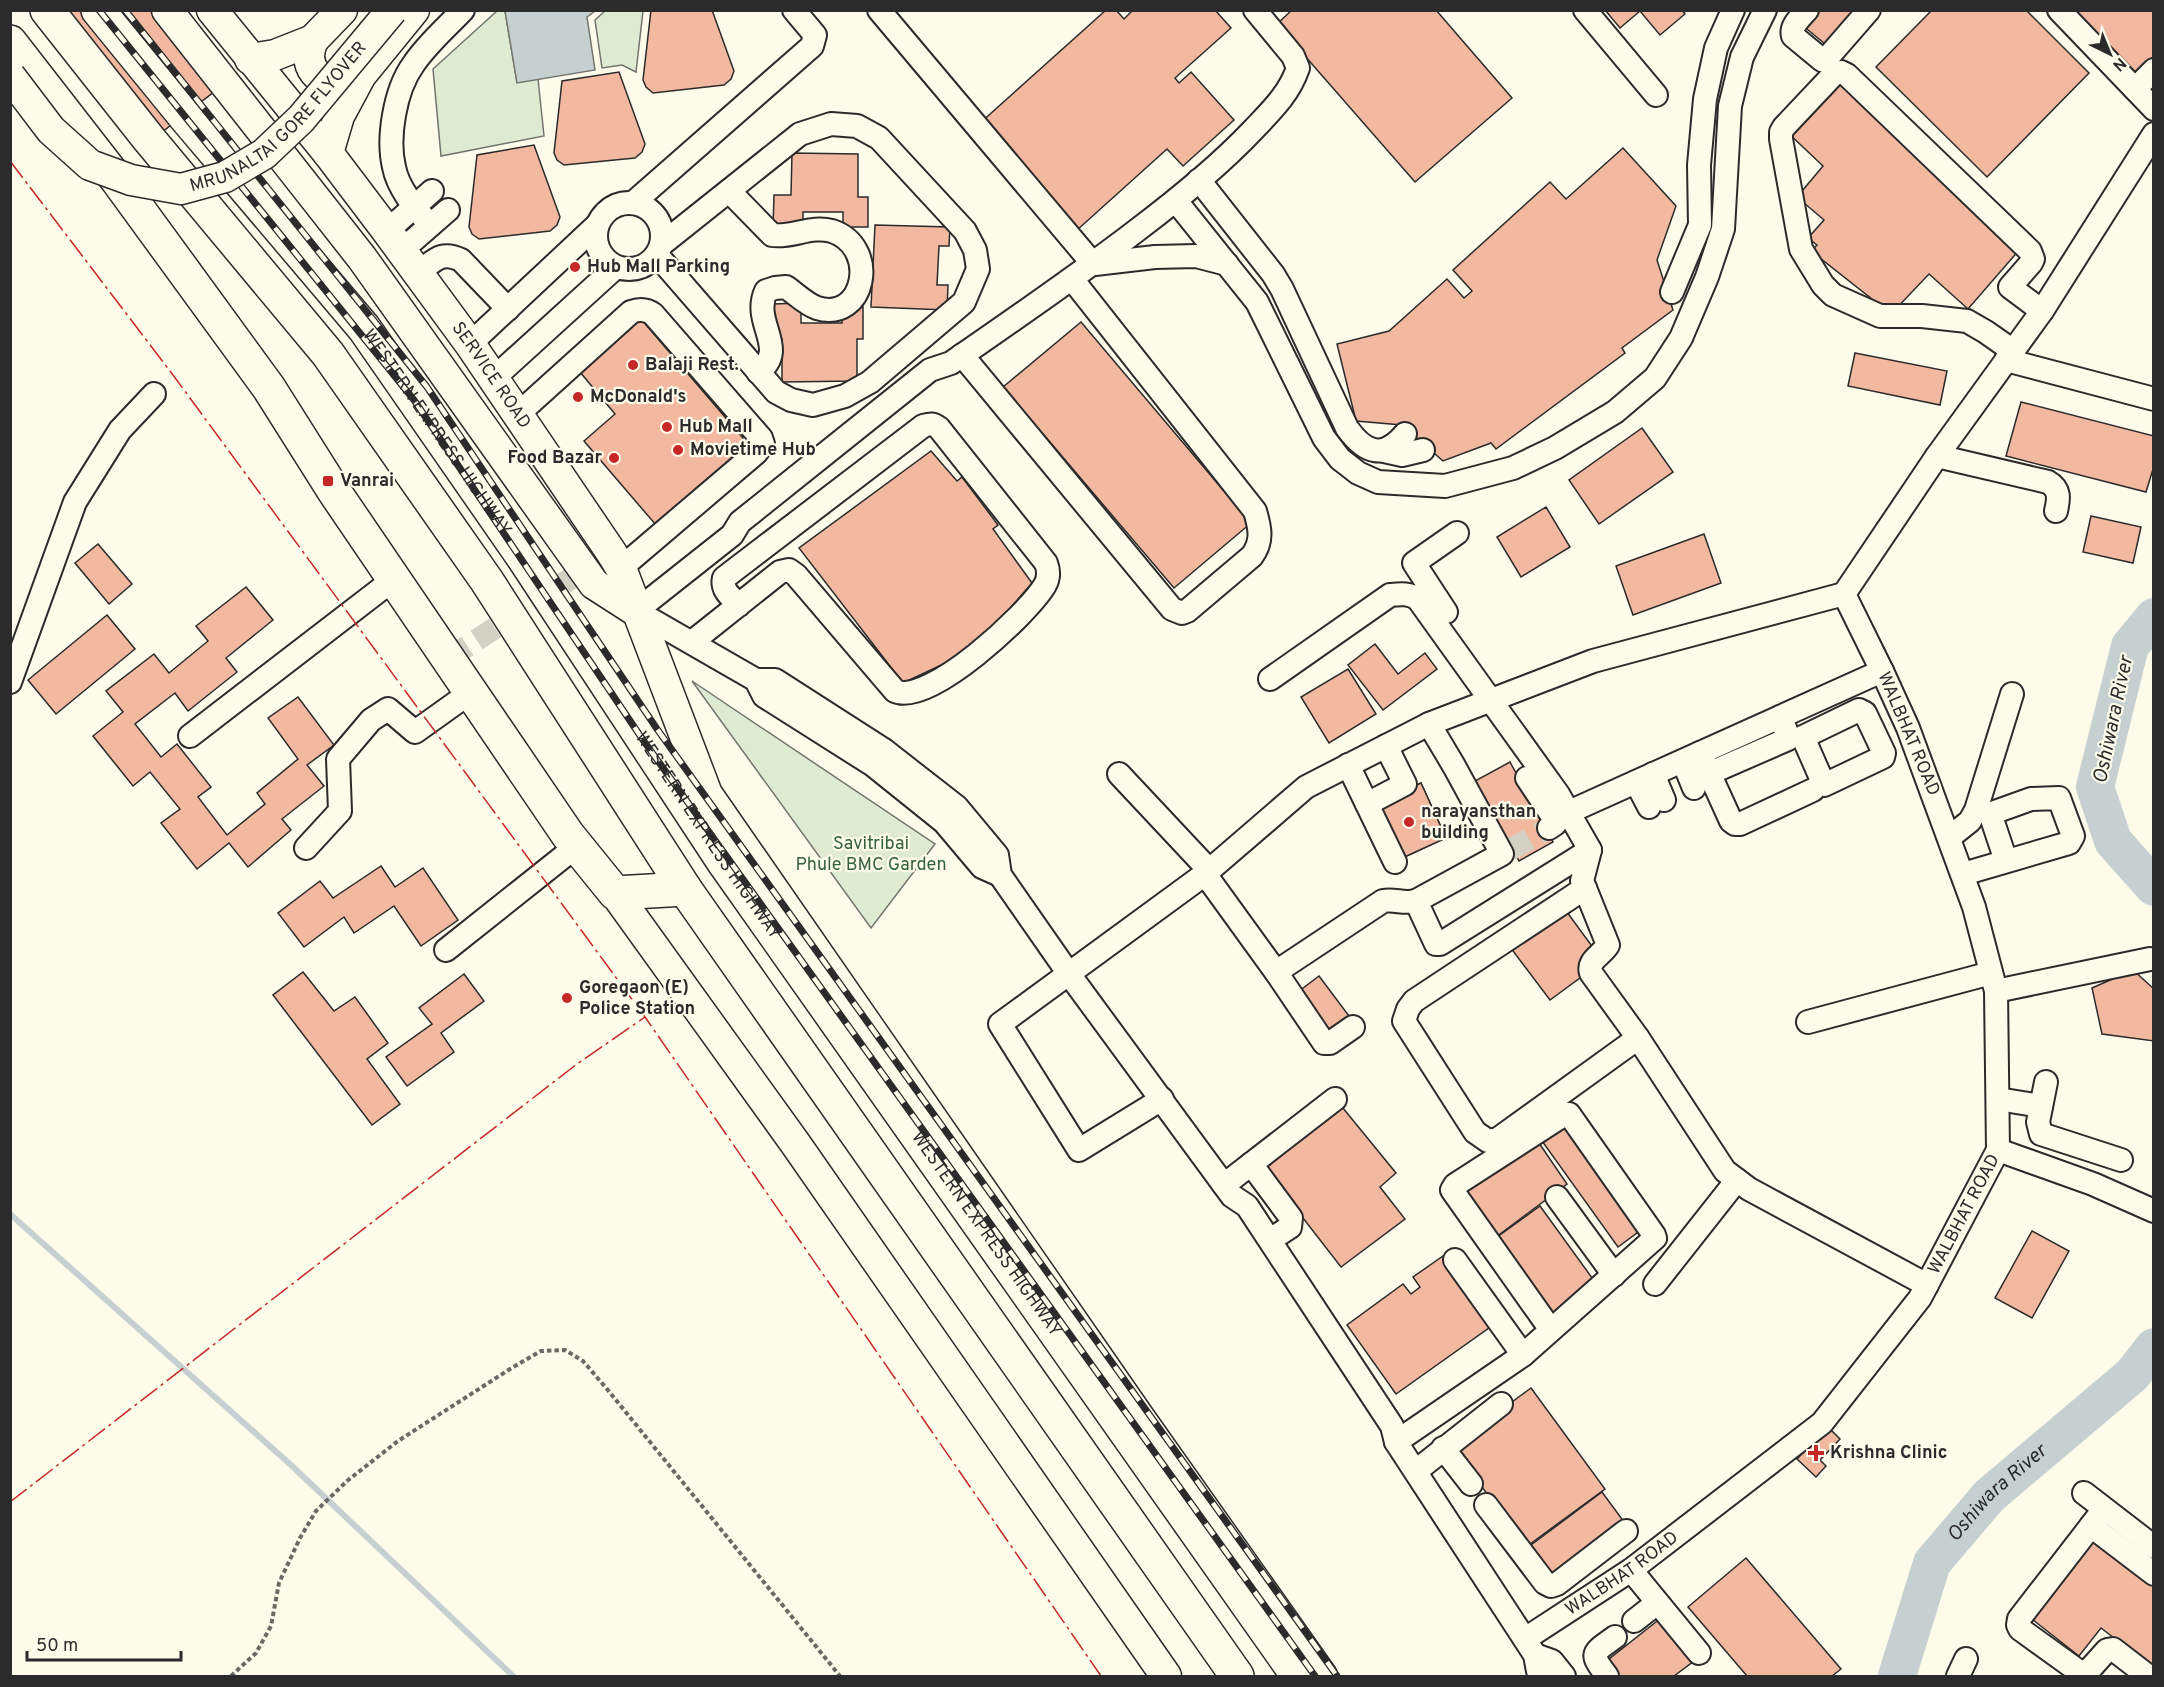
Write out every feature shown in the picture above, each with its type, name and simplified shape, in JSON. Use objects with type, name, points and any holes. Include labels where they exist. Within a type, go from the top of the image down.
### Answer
[{"type":"highway","points":[[47,10],[149,139],[328,354],[487,581],[685,889],[1237,1677]]},
{"type":"highway","name":"WESTERN EXPRESS HIGHWAY","points":[[98,10],[364,328],[523,557],[723,861],[1298,1677]]},
{"type":"highway","points":[[10,42],[118,181],[262,379],[471,692],[578,846],[615,893],[685,889]]},
{"type":"main road","points":[[167,10],[362,258],[594,584],[636,611]]},
{"type":"main road","name":"SERVICE ROAD","points":[[212,10],[328,153],[470,344],[621,568],[707,794],[1322,1677]]},
{"type":"main road","points":[[342,10],[313,40],[308,52],[308,60],[315,73],[323,80],[338,83],[361,75]]},
{"type":"main road","points":[[328,153],[339,116],[361,75],[401,17]]},
{"type":"main road","name":"MRUNALTAI GORE FLYOVER","points":[[10,76],[51,130],[90,165],[131,180],[181,189],[225,177],[264,154],[401,17]]},
{"type":"main road","points":[[250,59],[275,55],[313,40]]},
{"type":"main road","points":[[261,128],[288,105]]},
{"type":"main road","points":[[615,893],[795,1143],[1166,1677]]},
{"type":"street","points":[[430,225],[407,196],[394,169],[391,141],[396,104],[411,67],[463,10]]},
{"type":"street","points":[[633,203],[812,46],[815,35],[794,10]]},
{"type":"street","points":[[879,10],[1093,264]]},
{"type":"street","points":[[1255,10],[1293,56],[1298,68],[1284,98],[1236,148],[1176,201],[1093,264],[956,359],[930,370],[740,522],[732,535],[636,611],[756,680],[774,680],[878,757],[997,855],[1000,875],[1069,974],[1228,1190],[1247,1206],[1270,1240],[1382,1435],[1396,1442],[1416,1471],[1530,1647],[1542,1677]]},
{"type":"street","points":[[1585,10],[1656,95]]},
{"type":"street","points":[[1672,292],[1700,225],[1699,165],[1705,99],[1716,48],[1732,10]]},
{"type":"street","points":[[1176,201],[1257,302],[1324,438],[1340,459],[1358,473],[1377,482],[1445,486],[1513,468],[1555,448],[1615,412],[1655,378],[1681,338],[1707,277],[1723,229],[1730,106],[1742,57],[1765,10]]},
{"type":"street","points":[[1807,10],[1794,25],[1793,36],[1822,60],[1829,56],[1869,10]]},
{"type":"street","points":[[2059,10],[2154,109]]},
{"type":"street","points":[[401,17],[423,52]]},
{"type":"street","points":[[1716,48],[1742,57]]},
{"type":"street","points":[[2134,89],[2154,70]]},
{"type":"street","points":[[2042,311],[2004,295],[2031,263],[2033,259],[2030,251],[1847,75],[1841,72],[1834,74],[1784,127],[1781,139],[1801,249],[1823,285],[1833,295],[1881,316],[1922,316],[1967,321],[1986,332],[2009,356],[2154,399]]},
{"type":"street","points":[[597,225],[598,248],[608,262],[616,267],[639,268],[649,263],[659,250],[800,134],[831,124],[857,126],[879,138],[965,231],[975,250],[978,269],[964,302],[870,382],[845,396],[813,405],[791,400],[776,392],[659,250]]},
{"type":"street","points":[[1162,1099],[1079,1150],[1000,1024],[1207,872],[1306,787],[1348,765],[1429,724],[1593,661],[1844,594],[1937,456],[2042,311],[2154,134]]},
{"type":"street","points":[[1199,180],[1273,274],[1291,305],[1347,428],[1356,441],[1365,448],[1402,455],[1423,450]]},
{"type":"street","points":[[402,252],[415,206],[432,191]]},
{"type":"street","points":[[729,191],[772,235],[782,236],[816,229],[830,231],[845,237],[854,248],[861,264],[861,281],[856,294],[847,303],[835,308],[820,309],[786,287],[766,291],[762,308],[772,354],[766,366],[758,372]]},
{"type":"street","points":[[470,344],[597,225],[611,207],[622,203],[633,203],[644,206],[653,213],[660,222],[663,233],[659,250]]},
{"type":"street","points":[[402,252],[448,210]]},
{"type":"street","points":[[1700,225],[1723,229]]},
{"type":"street","points":[[402,252],[438,257],[452,255],[461,260],[508,309]]},
{"type":"street","points":[[1093,264],[1155,257],[1196,256],[1227,264]]},
{"type":"street","points":[[1663,267],[1685,259]]},
{"type":"street","points":[[494,378],[616,267]]},
{"type":"street","points":[[956,359],[1172,609],[1182,613],[1187,611],[1252,556],[1261,540],[1255,511],[1072,279]]},
{"type":"street","points":[[518,414],[631,312],[642,310],[653,315],[760,438],[763,444],[756,453],[621,568]]},
{"type":"street","points":[[1287,361],[1311,350]]},
{"type":"street","points":[[10,682],[75,502],[120,430],[154,394]]},
{"type":"street","points":[[692,642],[739,605],[780,572],[789,570],[796,574],[895,691],[909,694],[951,673],[976,656],[1006,629],[1045,585],[1049,572],[1046,563],[939,428],[930,424],[923,426],[724,578],[724,589],[739,605]]},
{"type":"street","points":[[1384,451],[1396,444],[1405,434]]},
{"type":"street","points":[[1340,459],[1356,441]]},
{"type":"street","points":[[1937,456],[2048,482],[2055,486],[2058,492],[2056,510]]},
{"type":"street","points":[[1457,532],[1414,563],[1432,606],[1557,803],[1590,850],[1582,881],[1608,945],[1603,953],[1591,963],[1589,968],[1591,973],[1638,1038],[1725,1171],[1760,1195],[1927,1285]]},
{"type":"street","points":[[190,736],[394,579]]},
{"type":"street","name":"WALBHAT ROAD","points":[[1530,1647],[1584,1601],[1631,1570],[1822,1423],[1920,1298],[1998,1150],[1993,982],[1974,907],[1908,728],[1844,594]]},
{"type":"street","points":[[1270,679],[1390,595],[1413,596],[1432,606],[1453,624]]},
{"type":"street","points":[[1557,803],[1638,781],[1882,671]]},
{"type":"street","points":[[306,848],[340,811],[338,759],[370,720],[388,709],[415,732],[471,692]]},
{"type":"street","points":[[1950,837],[1970,821],[1981,798],[2012,694]]},
{"type":"street","points":[[1702,781],[1788,739],[1780,717]]},
{"type":"street","points":[[1276,972],[1383,901],[1389,900],[1405,904],[1416,901],[1506,852],[1429,724]]},
{"type":"street","points":[[1878,741],[1908,728]]},
{"type":"street","points":[[1367,804],[1405,784],[1386,746]]},
{"type":"street","points":[[1692,757],[1702,781],[1735,824],[1740,824],[1812,790]]},
{"type":"street","points":[[1348,765],[1395,862]]},
{"type":"street","points":[[1119,774],[1207,872],[1324,1042],[1330,1043],[1353,1027]]},
{"type":"street","points":[[1527,778],[1557,803]]},
{"type":"street","points":[[1638,781],[1650,806],[1638,781]]},
{"type":"street","points":[[1549,828],[1556,822],[1557,803]]},
{"type":"street","points":[[446,950],[578,846]]},
{"type":"street","points":[[1416,901],[1436,944],[1440,944],[1590,850]]},
{"type":"street","points":[[1963,874],[2006,861]]},
{"type":"street","points":[[1585,888],[1414,1001],[1404,1021],[1475,1132],[1488,1141],[1498,1139],[1638,1038]]},
{"type":"street","points":[[1808,1022],[1993,982],[2150,959]]},
{"type":"street","points":[[2046,1082],[2038,1128],[2041,1134],[2112,1157],[2093,1184]]},
{"type":"street","points":[[1228,1190],[1251,1164],[1335,1099]]},
{"type":"street","points":[[1998,1099],[2041,1106]]},
{"type":"street","points":[[1396,1442],[1527,1352],[1653,1241],[1654,1235],[1569,1114],[1565,1114],[1455,1185],[1452,1190],[1551,1330]]},
{"type":"street","points":[[1998,1150],[2093,1184],[2154,1211]]},
{"type":"street","points":[[1251,1164],[1291,1218],[1290,1227],[1270,1240]]},
{"type":"street","points":[[1655,1284],[1737,1180]]},
{"type":"street","points":[[1228,1190],[1236,1217],[1337,1355]]},
{"type":"street","points":[[1557,1197],[1614,1275]]},
{"type":"street","points":[[1455,1260],[1527,1352]]},
{"type":"street","points":[[1416,1471],[1502,1404]]},
{"type":"street","points":[[1443,1448],[1471,1484]]},
{"type":"street","points":[[2084,1493],[2097,1518],[2154,1574]]},
{"type":"street","points":[[1486,1505],[1545,1583],[1551,1586],[1557,1584],[1626,1531]]},
{"type":"street","points":[[2097,1518],[2154,1547]]},
{"type":"street","points":[[2097,1518],[2019,1619],[2018,1624],[2020,1629],[2080,1673],[2090,1669],[2107,1650],[2113,1649],[2148,1677]]},
{"type":"street","points":[[1631,1570],[1699,1653]]},
{"type":"street","points":[[1566,1577],[1584,1601]]},
{"type":"street","points":[[1634,1621],[1657,1603]]},
{"type":"street","points":[[1607,1677],[1594,1660],[1594,1655],[1597,1650],[1615,1637]]},
{"type":"street","points":[[1530,1647],[1552,1661],[1563,1677]]},
{"type":"path","points":[[231,1677],[256,1653],[270,1626],[279,1584],[300,1538],[316,1511],[347,1481],[398,1441],[542,1351],[564,1350],[583,1361],[601,1382],[840,1677]]},
{"type":"green space","points":[[497,11],[505,11],[517,82],[538,79],[544,136],[441,156],[433,69]]},
{"type":"green space","points":[[605,11],[643,11],[636,72],[622,65],[602,68],[595,20]]},
{"type":"green space","name":"Savitribai Phule BMC Garden","points":[[692,681],[935,844],[871,928]]},
{"type":"shaded area","points":[[505,11],[595,11],[587,17],[595,70],[517,83]]},
{"type":"building","points":[[55,10],[159,10],[219,88],[153,139]]},
{"type":"building","points":[[651,10],[712,10],[734,71],[731,79],[724,85],[653,93],[646,87],[643,80]]},
{"type":"building","points":[[1106,10],[1116,10],[1124,19],[1133,10],[1215,10],[1231,28],[1175,78],[1179,83],[1191,72],[1234,120],[1183,166],[1167,149],[1076,231],[979,124]]},
{"type":"building","points":[[1292,10],[1436,10],[1512,98],[1415,182],[1277,24]]},
{"type":"building","points":[[1605,10],[1682,10],[1685,14],[1660,35],[1640,11],[1620,28]]},
{"type":"building","points":[[1814,10],[1863,10],[1830,48],[1802,25]]},
{"type":"building","points":[[1932,10],[2026,10],[2089,73],[1987,177],[1876,67]]},
{"type":"building","points":[[2068,10],[2154,10],[2154,56],[2131,77]]},
{"type":"building","points":[[619,72],[645,144],[642,152],[635,158],[564,165],[557,160],[554,153],[562,81]]},
{"type":"building","points":[[1838,79],[2020,249],[1968,309],[1929,274],[1891,314],[1811,251],[1817,245],[1808,238],[1824,220],[1797,197],[1823,166],[1786,131]]},
{"type":"building","points":[[534,145],[560,217],[557,225],[550,231],[479,239],[472,234],[469,227],[477,155]]},
{"type":"building","points":[[1623,148],[1676,206],[1657,260],[1673,310],[1622,348],[1625,353],[1496,449],[1491,443],[1443,461],[1402,425],[1356,421],[1337,344],[1389,331],[1447,279],[1464,298],[1472,291],[1453,270],[1550,182],[1566,199]]},
{"type":"building","points":[[792,153],[858,154],[858,197],[868,197],[868,227],[843,227],[843,212],[803,212],[803,227],[773,227],[774,195],[791,195]]},
{"type":"building","points":[[875,225],[950,227],[949,246],[939,246],[937,285],[948,285],[947,310],[871,307]]},
{"type":"building","points":[[801,303],[801,323],[842,323],[842,307],[863,307],[863,339],[857,339],[857,381],[782,382],[782,339],[774,339],[773,304]]},
{"type":"building","name":"Hub Mall","points":[[641,319],[749,445],[656,525],[584,441],[615,414],[580,372]]},
{"type":"building","points":[[1081,322],[1251,523],[1174,588],[1003,387]]},
{"type":"building","points":[[1855,353],[1947,371],[1940,405],[1848,386]]},
{"type":"building","points":[[2021,402],[2154,436],[2154,466],[2146,492],[2006,456]]},
{"type":"building","points":[[1642,428],[1673,472],[1599,524],[1569,480]]},
{"type":"building","points":[[931,451],[957,481],[962,477],[998,525],[993,529],[1032,583],[993,628],[952,660],[903,683],[799,548]]},
{"type":"building","points":[[1546,507],[1570,547],[1521,577],[1497,537]]},
{"type":"building","points":[[2091,516],[2141,527],[2133,563],[2083,552]]},
{"type":"building","points":[[1704,534],[1721,583],[1633,615],[1616,566]]},
{"type":"building","points":[[98,544],[132,584],[109,604],[75,563]]},
{"type":"building","points":[[246,587],[273,620],[226,658],[237,672],[188,711],[175,693],[135,724],[161,757],[177,744],[211,787],[198,797],[227,835],[265,804],[257,793],[298,759],[268,718],[298,697],[334,745],[307,765],[324,786],[282,819],[291,830],[248,867],[229,843],[197,869],[161,823],[180,809],[150,772],[133,786],[93,736],[123,712],[106,691],[154,654],[169,673],[208,641],[196,626]]},
{"type":"building","points":[[107,615],[135,649],[56,714],[28,680]]},
{"type":"building","points":[[1375,644],[1398,674],[1425,653],[1437,669],[1383,710],[1348,665]]},
{"type":"building","points":[[1348,669],[1376,714],[1329,743],[1301,697]]},
{"type":"building","points":[[1510,762],[1553,842],[1519,861],[1475,781]]},
{"type":"building","name":"narayansthan building","points":[[1421,783],[1446,838],[1398,860],[1373,806]]},
{"type":"building","name":"narayansthan building","points":[[1421,783],[1446,838],[1398,860],[1373,806]]},
{"type":"building","points":[[381,866],[395,887],[423,868],[458,920],[421,946],[394,906],[354,933],[344,917],[304,947],[278,913],[320,881],[333,898]]},
{"type":"building","points":[[1564,908],[1597,953],[1588,972],[1550,1000],[1510,947]]},
{"type":"building","points":[[2133,970],[2154,989],[2154,1041],[2102,1034],[2092,988]]},
{"type":"building","points":[[303,972],[334,1011],[355,997],[388,1043],[367,1059],[400,1104],[372,1125],[273,995]]},
{"type":"building","points":[[464,974],[484,1001],[441,1033],[454,1052],[407,1086],[386,1057],[432,1024],[419,1008]]},
{"type":"building","points":[[1319,976],[1352,1020],[1328,1039],[1294,995]]},
{"type":"building","points":[[1338,1102],[1396,1173],[1380,1187],[1405,1219],[1341,1267],[1265,1169],[1283,1154],[1278,1147]]},
{"type":"building","points":[[1570,1122],[1645,1227],[1618,1247],[1542,1141]]},
{"type":"building","points":[[1539,1143],[1567,1184],[1496,1237],[1462,1190]]},
{"type":"building","points":[[1540,1206],[1595,1282],[1549,1316],[1493,1240]]},
{"type":"building","points":[[2032,1231],[2069,1251],[2032,1318],[1995,1298]]},
{"type":"building","points":[[1443,1256],[1493,1325],[1396,1394],[1347,1325],[1403,1284],[1411,1294],[1420,1287],[1413,1277]]},
{"type":"building","points":[[1531,1388],[1605,1489],[1526,1547],[1452,1446]]},
{"type":"building","points":[[1828,1427],[1840,1439],[1820,1460],[1826,1466],[1816,1477],[1797,1459]]},
{"type":"building","points":[[1602,1492],[1627,1526],[1556,1579],[1531,1545]]},
{"type":"building","points":[[2091,1535],[2154,1583],[2154,1669],[2101,1628],[2079,1656],[2028,1616]]},
{"type":"building","points":[[1746,1558],[1841,1669],[1832,1676],[1747,1676],[1688,1607]]},
{"type":"building","points":[[1661,1618],[1694,1661],[1674,1676],[1614,1676],[1604,1663]]},
{"type":"waterway","name":"Oshiwara River","points":[[2154,617],[2130,646],[2095,787],[2113,841],[2154,887]]},
{"type":"waterway","points":[[10,1214],[291,1465],[513,1676]]},
{"type":"waterway","name":"Oshiwara River","points":[[1897,1676],[1932,1563],[1989,1496],[2132,1375],[2154,1347]]},
{"type":"tunnel","points":[[449,658],[611,552]]},
{"type":"tunnel","points":[[1510,850],[1549,828]]},
{"type":"railway","points":[[99,10],[414,400],[643,740],[1315,1676]]},
{"type":"railway","points":[[125,10],[427,387],[657,729],[1337,1676]]},
{"type":"power","points":[[10,161],[173,375],[645,1017],[1101,1676]]},
{"type":"power","points":[[10,1502],[577,1064],[645,1017]]},
{"type":"place","name":"Hub Mall Parking","points":[[575,267]]},
{"type":"place","name":"Balaji Rest.","points":[[633,365]]},
{"type":"place","name":"McDonald's","points":[[578,397]]},
{"type":"place","name":"Hub Mall","points":[[667,427]]},
{"type":"place","name":"Movietime Hub","points":[[678,450]]},
{"type":"place","name":"Food Bazar","points":[[614,458]]},
{"type":"place","name":"Vanrai","points":[[328,481]]},
{"type":"place","name":"narayansthan building","points":[[1409,822]]},
{"type":"place","name":"Goregaon (E) Police Station","points":[[567,998]]},
{"type":"place","name":"Krishna Clinic","points":[[1816,1453]]}]
